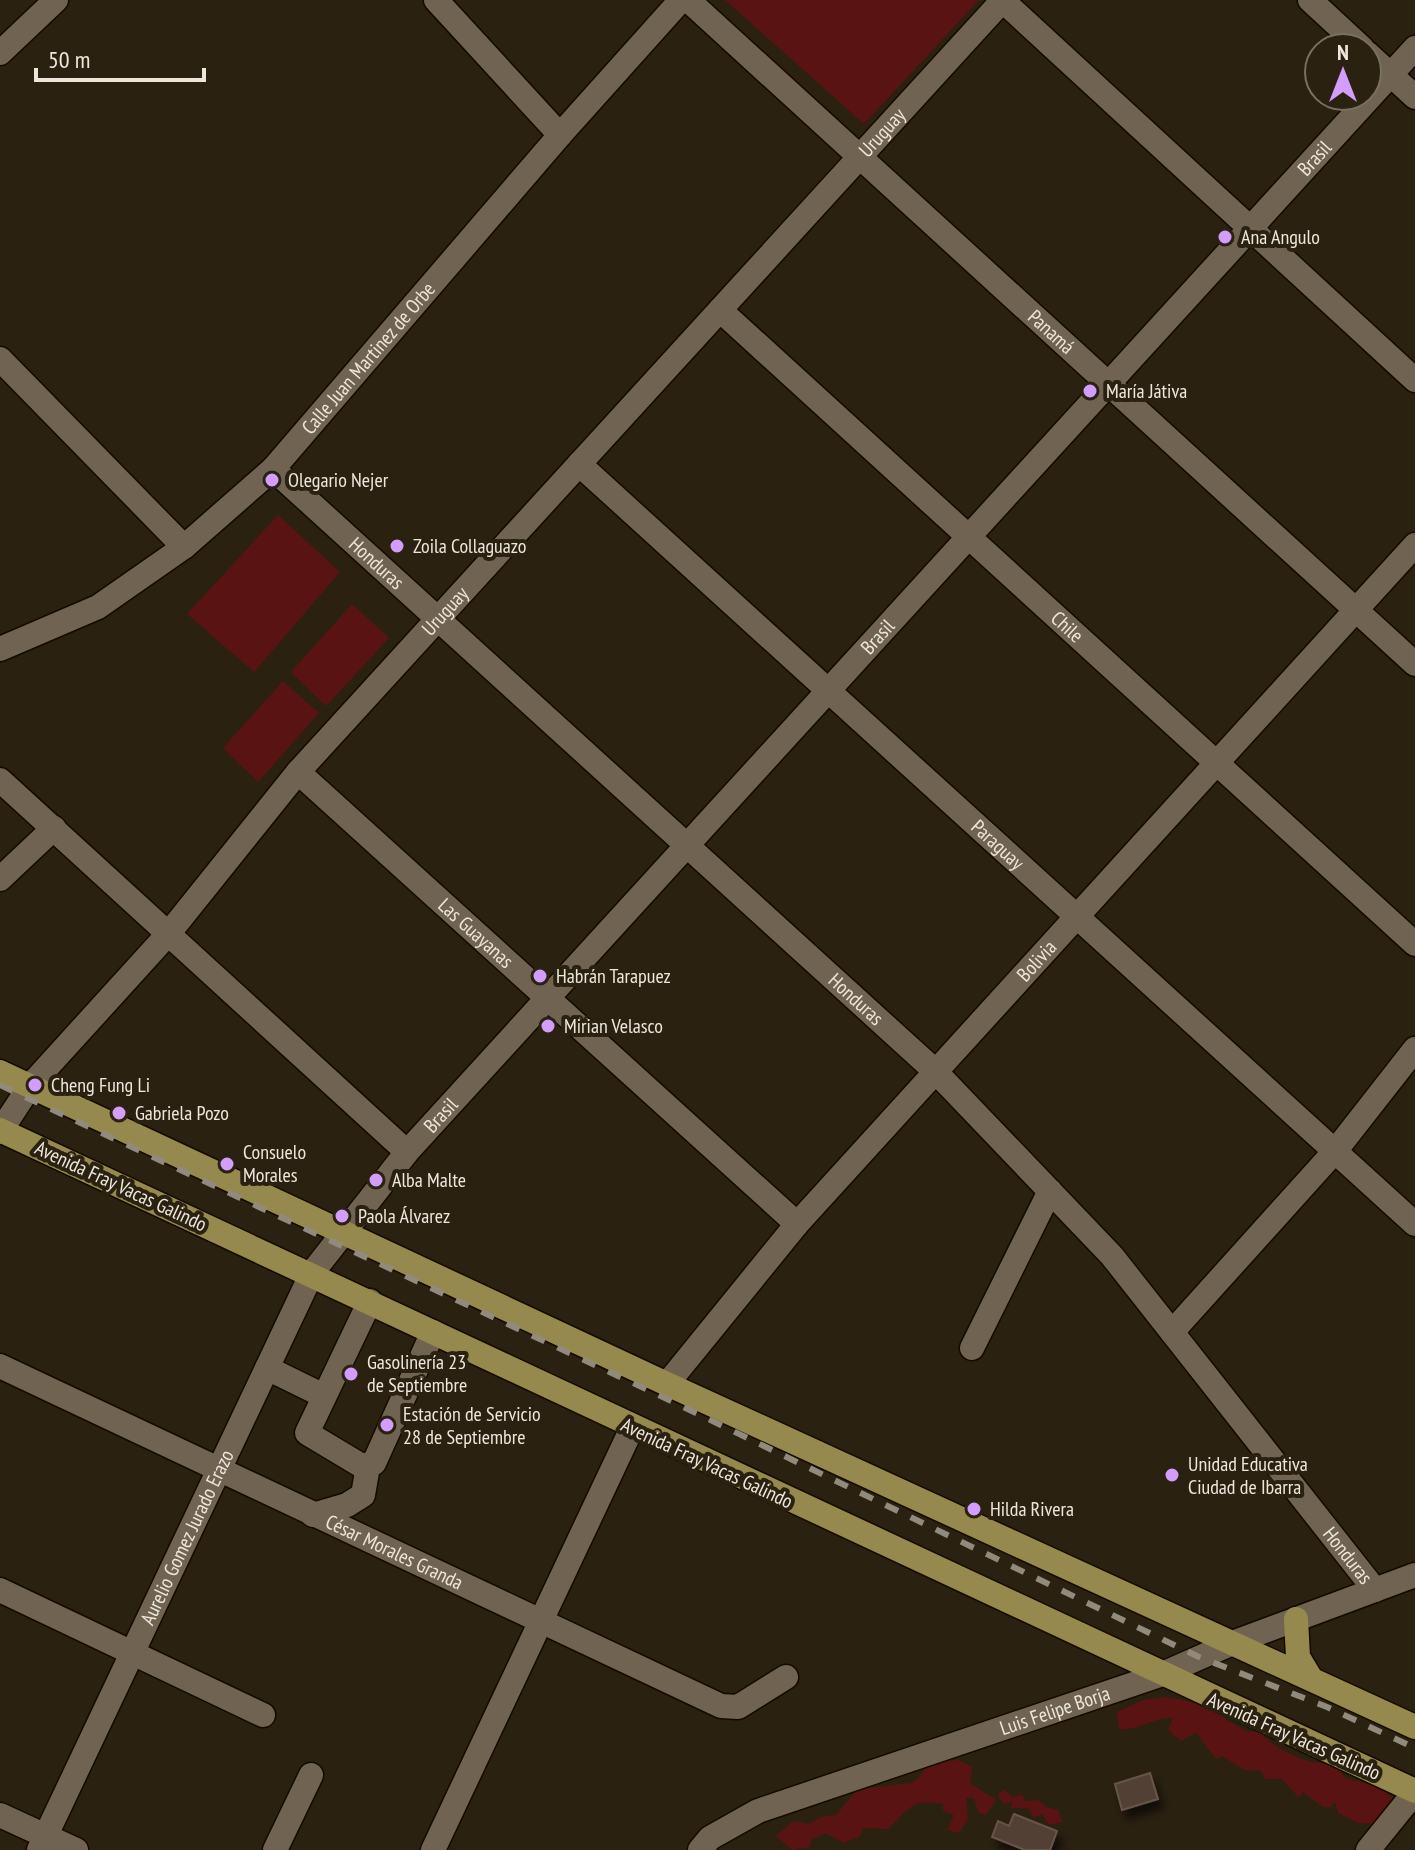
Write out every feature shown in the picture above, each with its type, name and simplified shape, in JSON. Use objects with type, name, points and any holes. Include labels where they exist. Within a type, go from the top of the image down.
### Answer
[{"type":"main road","points":[[0,1072],[667,1384],[1415,1727]]},
{"type":"main road","name":"Avenida Fray Vacas Galindo","points":[[0,1131],[312,1273],[632,1428],[1415,1792]]},
{"type":"main road","points":[[1296,1619],[1298,1657],[1310,1677]]},
{"type":"street","points":[[0,53],[56,0]]},
{"type":"street","points":[[436,0],[560,135]]},
{"type":"street","name":"Calle Juan Martinez de Orbe","points":[[0,649],[98,607],[184,547],[273,469],[560,135],[681,0]]},
{"type":"street","name":"Panamá","points":[[688,0],[1415,664]]},
{"type":"street","points":[[1002,0],[1415,380]]},
{"type":"street","name":"Uruguay","points":[[0,1131],[30,1086],[169,933],[298,772],[1002,0]]},
{"type":"street","points":[[1310,0],[1345,32]]},
{"type":"street","name":"Brasil","points":[[344,1231],[407,1152],[1415,48]]},
{"type":"street","points":[[1383,67],[1415,97]]},
{"type":"street","name":"Chile","points":[[720,310],[1415,944]]},
{"type":"street","points":[[0,359],[184,547]]},
{"type":"street","name":"Paraguay","points":[[579,464],[1415,1224]]},
{"type":"street","name":"Honduras","points":[[273,469],[935,1071],[1112,1256],[1375,1590]]},
{"type":"street","name":"Bolivia","points":[[667,1384],[797,1224],[1415,545]]},
{"type":"street","name":"Las Guayanas","points":[[298,772],[797,1224]]},
{"type":"street","points":[[0,780],[407,1152]]},
{"type":"street","points":[[0,879],[54,828]]},
{"type":"street","points":[[1172,1332],[1336,1150],[1415,1049]]},
{"type":"street","points":[[972,1348],[1050,1191]]},
{"type":"street","name":"Aurelio Gomez Jurado Erazo","points":[[42,1843],[312,1273],[344,1231]]},
{"type":"street","points":[[368,1466],[307,1433],[370,1301]]},
{"type":"street","points":[[368,1466],[374,1463],[433,1332]]},
{"type":"street","name":"César Morales Granda","points":[[0,1366],[721,1706],[738,1707],[786,1677]]},
{"type":"street","points":[[267,1368],[324,1396]]},
{"type":"street","points":[[433,1850],[543,1623],[632,1428]]},
{"type":"street","points":[[313,1515],[347,1505],[363,1495],[368,1466]]},
{"type":"street","name":"Luis Felipe Borja","points":[[700,1850],[710,1838],[758,1811],[1160,1675],[1235,1642],[1415,1575]]},
{"type":"street","points":[[0,1590],[263,1715]]},
{"type":"street","points":[[275,1850],[311,1775]]},
{"type":"street","points":[[1368,1850],[1415,1792]]},
{"type":"street","points":[[0,1815],[42,1843],[76,1850]]},
{"type":"shaded area","points":[[725,0],[979,0],[864,124]]},
{"type":"shaded area","points":[[278,515],[340,572],[254,672],[187,614]]},
{"type":"shaded area","points":[[352,604],[389,638],[326,706],[291,672]]},
{"type":"shaded area","points":[[283,681],[319,713],[258,782],[223,748]]},
{"type":"shaded area","points":[[1165,1697],[1199,1703],[1226,1714],[1226,1720],[1249,1732],[1261,1731],[1274,1745],[1288,1753],[1308,1761],[1332,1764],[1345,1778],[1380,1787],[1398,1803],[1376,1824],[1358,1823],[1338,1813],[1335,1802],[1331,1807],[1323,1807],[1303,1792],[1299,1798],[1282,1779],[1265,1779],[1261,1771],[1244,1770],[1222,1756],[1216,1759],[1197,1732],[1181,1741],[1168,1730],[1173,1718],[1119,1729],[1117,1712],[1143,1700]]},
{"type":"shaded area","points":[[958,1760],[972,1767],[970,1783],[996,1800],[986,1815],[978,1812],[974,1798],[966,1798],[968,1819],[959,1833],[947,1830],[954,1815],[943,1811],[943,1804],[923,1803],[905,1811],[888,1829],[863,1828],[860,1836],[844,1843],[825,1833],[811,1840],[809,1847],[792,1850],[776,1836],[793,1821],[809,1824],[821,1817],[836,1815],[858,1789],[911,1783],[919,1778],[929,1762]]},
{"type":"shaded area","points":[[1004,1790],[1013,1797],[1023,1795],[1024,1801],[1038,1800],[1058,1810],[1062,1822],[1049,1825],[1042,1814],[1034,1818],[1028,1808],[1011,1808],[1012,1801],[1005,1804],[999,1798],[999,1793]]},
{"type":"building","points":[[1150,1773],[1158,1799],[1122,1810],[1115,1784]]},
{"type":"building","points":[[1014,1814],[1057,1831],[1050,1850],[1025,1850],[992,1837],[998,1821],[1009,1826]]},
{"type":"railway","points":[[0,1085],[667,1399],[1199,1657],[1327,1707],[1415,1748]]},
{"type":"place","name":"Ana Angulo","points":[[1225,237]]},
{"type":"place","name":"María Játiva","points":[[1090,391]]},
{"type":"place","name":"Olegario Nejer","points":[[272,480]]},
{"type":"place","name":"Zoila Collaguazo","points":[[397,546]]},
{"type":"place","name":"Habrán Tarapuez","points":[[540,976]]},
{"type":"place","name":"Mirian Velasco","points":[[548,1026]]},
{"type":"place","name":"Cheng Fung Li","points":[[35,1085]]},
{"type":"place","name":"Gabriela Pozo","points":[[119,1113]]},
{"type":"place","name":"Consuelo Morales","points":[[227,1164]]},
{"type":"place","name":"Alba Malte","points":[[376,1180]]},
{"type":"place","name":"Paola Álvarez","points":[[342,1216]]},
{"type":"place","name":"Gasolinería 23 de Septiembre","points":[[351,1374]]},
{"type":"place","name":"Estación de Servicio 28 de Septiembre","points":[[387,1425]]},
{"type":"place","name":"Unidad Educativa Ciudad de Ibarra","points":[[1172,1475]]},
{"type":"place","name":"Hilda Rivera","points":[[974,1509]]}]
